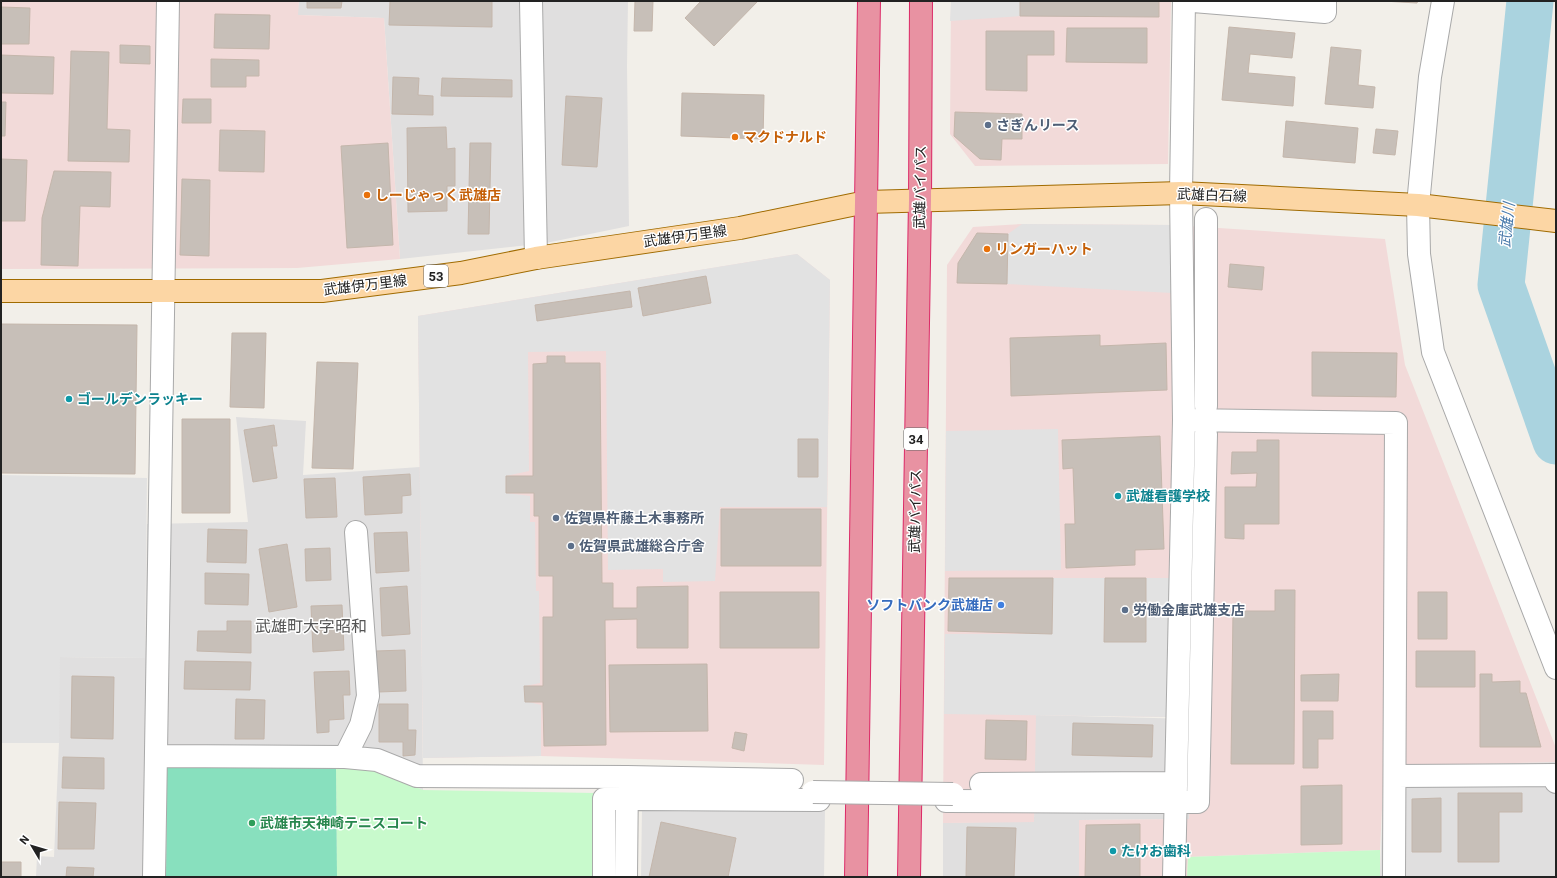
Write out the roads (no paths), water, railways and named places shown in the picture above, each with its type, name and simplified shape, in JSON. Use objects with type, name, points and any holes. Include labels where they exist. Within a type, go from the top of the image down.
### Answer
[{"type":"highway","points":[[856,877],[869,1]]},
{"type":"highway","name":"武雄バイパス","points":[[909,877],[922,1]]},
{"type":"main road","name":"武雄白石線","points":[[866,202],[1181,193],[1420,205],[1556,221]]},
{"type":"main road","name":"武雄伊万里線","points":[[1,291],[322,291],[461,273],[536,258],[740,228],[866,202]]},
{"type":"street","points":[[154,877],[165,291],[168,1]]},
{"type":"street","points":[[531,1],[536,258]]},
{"type":"street","points":[[1174,877],[1184,420],[1181,193],[1184,1]]},
{"type":"street","points":[[1193,1],[1325,12],[1325,1]]},
{"type":"street","points":[[1443,1],[1430,77],[1420,205],[1419,254],[1433,352],[1556,668]]},
{"type":"street","points":[[1206,219],[1206,406]]},
{"type":"street","points":[[1184,420],[1396,423],[1394,877]]},
{"type":"street","points":[[1187,802],[1198,802],[1206,434]]},
{"type":"street","points":[[346,757],[361,725],[368,696],[356,532]]},
{"type":"street","points":[[156,756],[346,757],[377,760],[417,776],[627,777],[792,780]]},
{"type":"street","points":[[1395,776],[1554,775],[1556,782]]},
{"type":"street","points":[[626,877],[627,777]]},
{"type":"street","points":[[981,784],[1175,783]]},
{"type":"street","points":[[638,799],[816,796],[949,797],[1164,802]]},
{"type":"street","points":[[604,877],[604,799],[616,799]]},
{"type":"waterway","name":"武雄川","points":[[1530,1],[1501,285],[1556,441]]},
{"type":"place","name":"さぎんリース","points":[[988,125]]},
{"type":"place","name":"マクドナルド","points":[[735,137]]},
{"type":"place","name":"しーじゃっく武雄店","points":[[367,195]]},
{"type":"place","name":"リンガーハット","points":[[987,249]]},
{"type":"place","name":"ゴールデンラッキー","points":[[69,399]]},
{"type":"place","name":"武雄看護学校","points":[[1118,496]]},
{"type":"place","name":"佐賀県杵藤土木事務所","points":[[556,518]]},
{"type":"place","name":"佐賀県武雄総合庁舎","points":[[571,546]]},
{"type":"place","name":"ソフトバンク武雄店","points":[[1001,605]]},
{"type":"place","name":"労働金庫武雄支店","points":[[1125,610]]},
{"type":"place","name":"武雄市天神崎テニスコート","points":[[252,823]]},
{"type":"place","name":"たけお歯科","points":[[1113,851]]},
{"type":"district","name":"武雄町大字昭和","points":[[311,626]]}]
